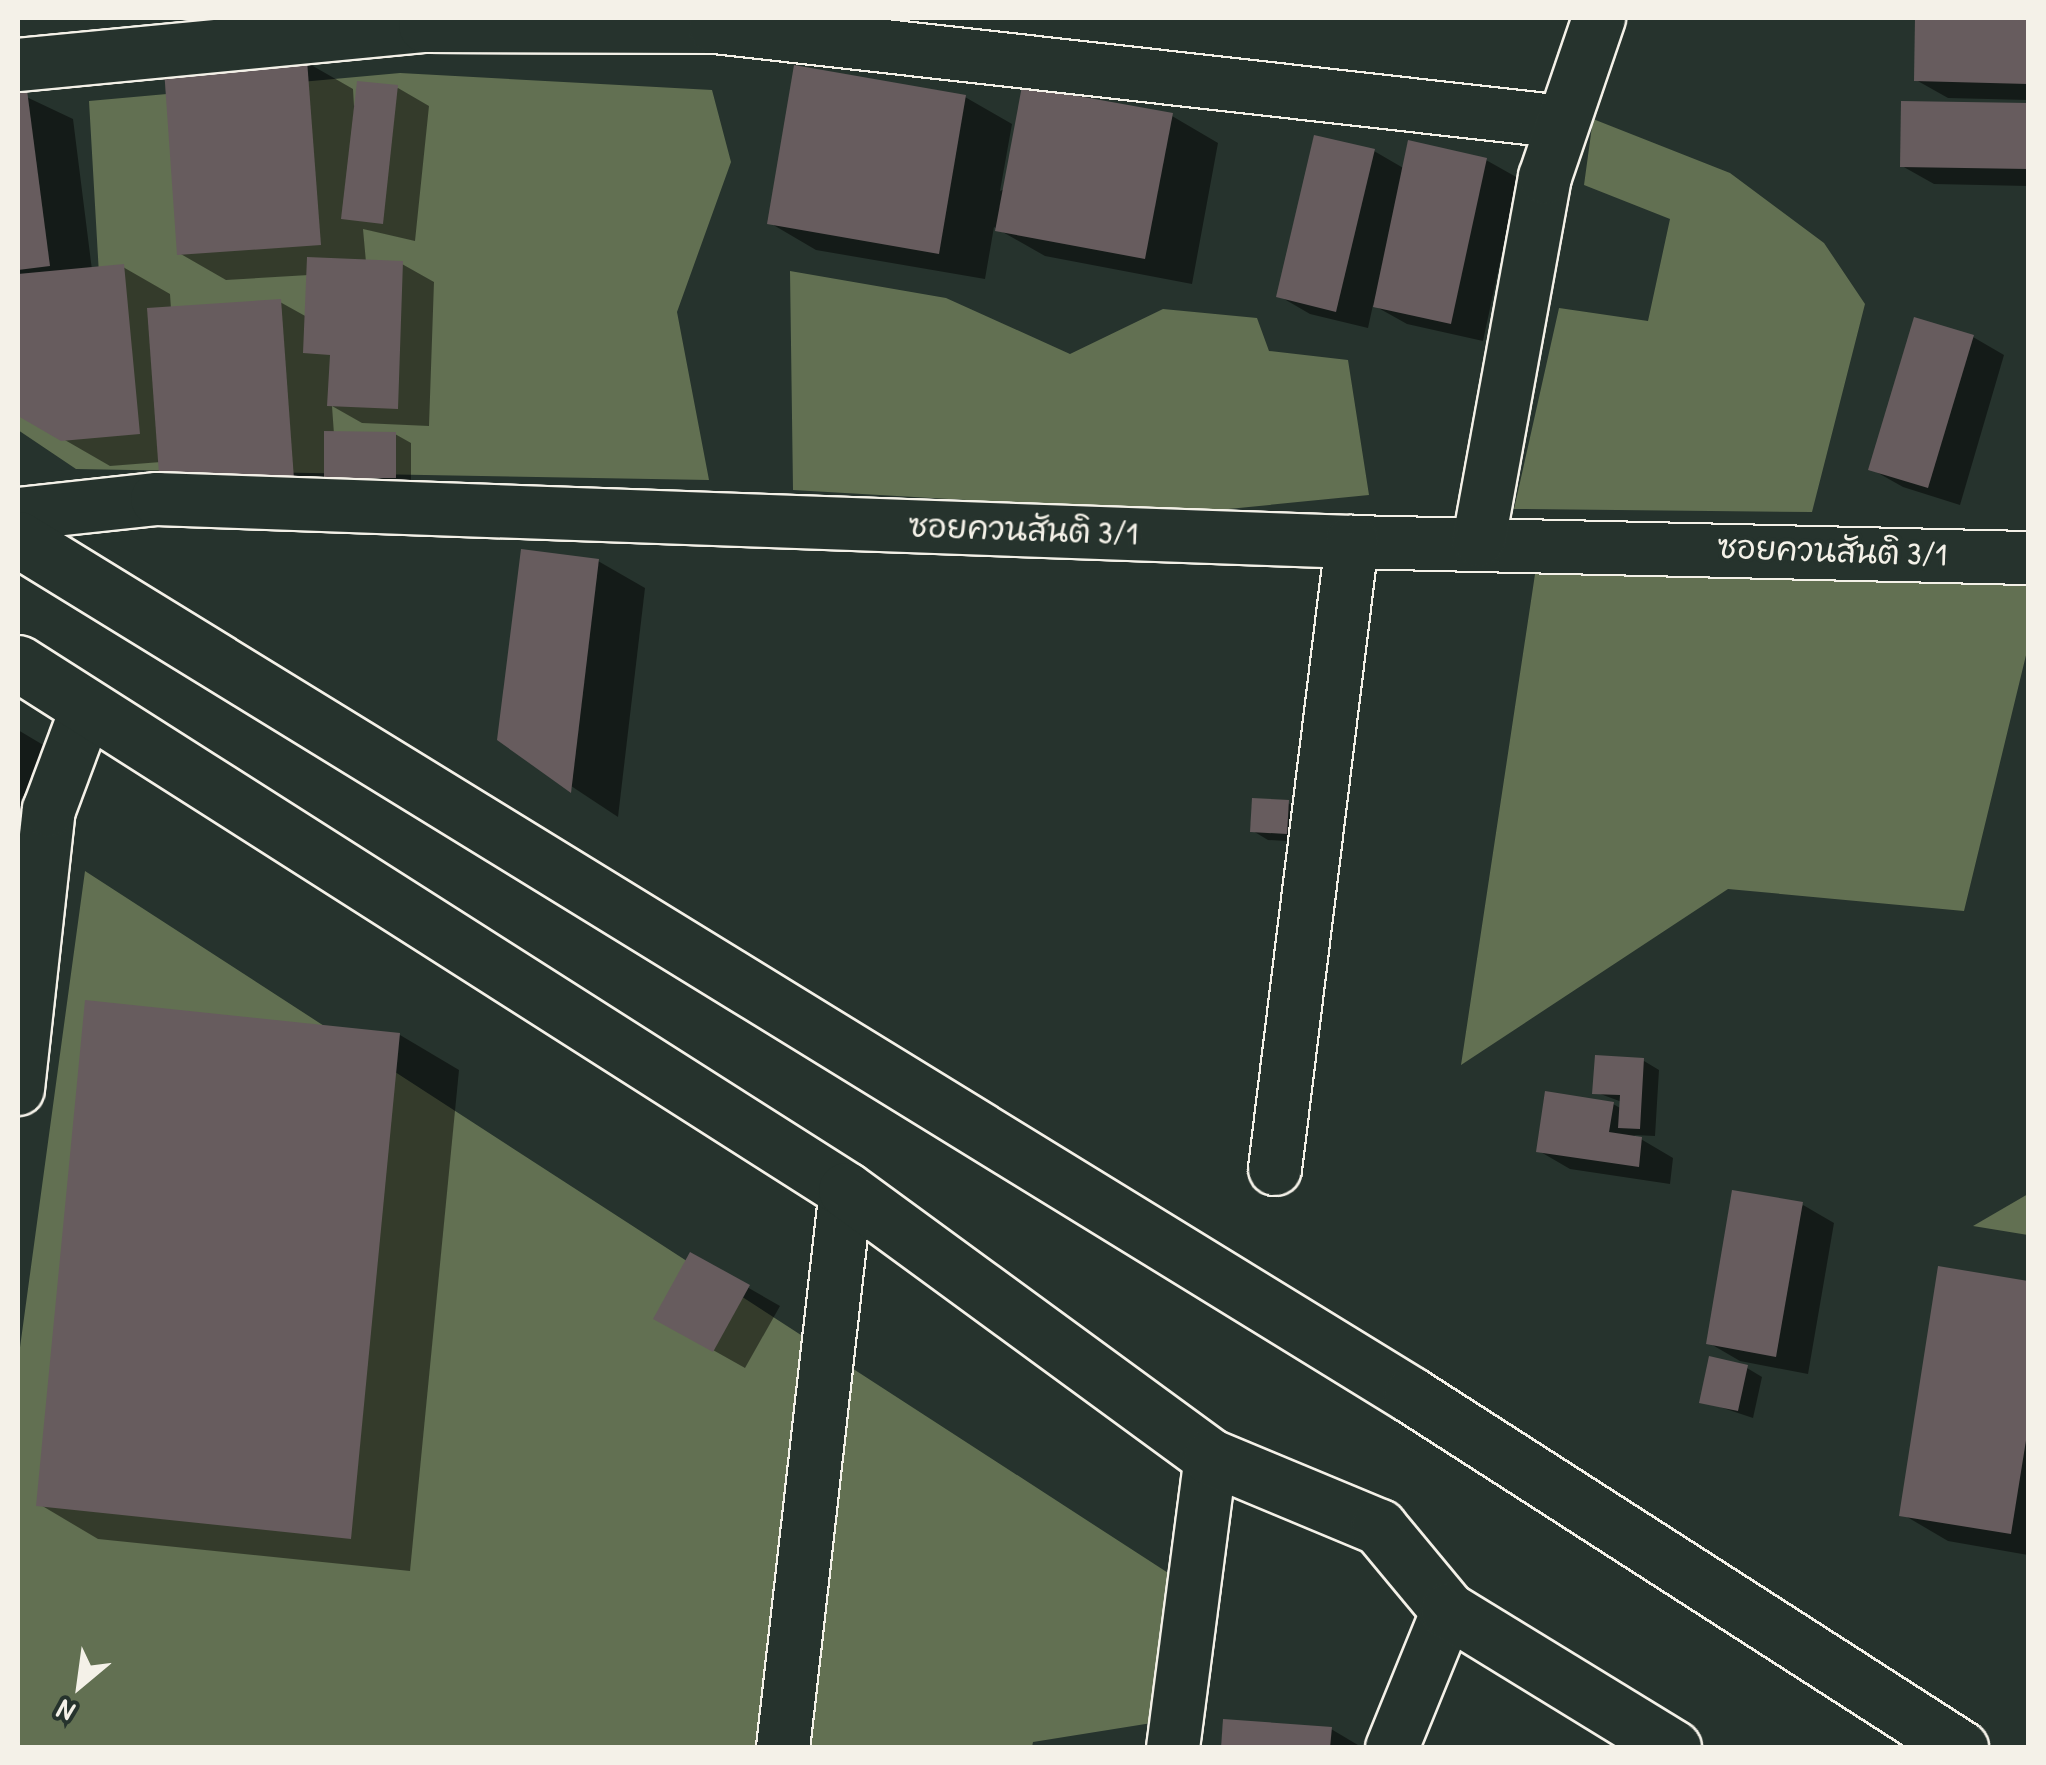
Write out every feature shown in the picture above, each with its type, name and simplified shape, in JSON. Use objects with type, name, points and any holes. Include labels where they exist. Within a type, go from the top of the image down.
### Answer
[{"type":"main road","points":[[18,539],[1411,1395],[1960,1748]]},
{"type":"main road","points":[[18,664],[846,1190],[1211,1457],[1379,1528],[1448,1610],[1673,1748]]},
{"type":"street","points":[[1478,540],[1545,177],[1599,18]]},
{"type":"street","points":[[18,66],[425,26],[715,28],[1563,122]]},
{"type":"street","name":"ซอยควนสันติ 3/1","points":[[18,514],[157,499],[1352,542],[1478,540],[2028,558]]},
{"type":"street","points":[[1275,1169],[1352,542]]},
{"type":"street","points":[[18,1088],[24,978],[49,810],[87,708]]},
{"type":"street","points":[[783,1748],[846,1190]]},
{"type":"street","points":[[1173,1748],[1211,1457]]},
{"type":"street","points":[[1392,1748],[1448,1610]]},
{"type":"green space","points":[[400,73],[712,90],[731,162],[677,312],[709,480],[76,469],[18,430],[18,287],[103,344],[89,101]]},
{"type":"green space","points":[[1593,119],[1730,173],[1824,243],[1865,304],[1812,512],[1514,509],[1559,308],[1648,321],[1670,219],[1584,185]]},
{"type":"green space","points":[[790,271],[946,298],[1070,354],[1163,309],[1257,318],[1269,351],[1348,360],[1369,495],[1188,513],[793,490]]},
{"type":"green space","points":[[1540,541],[2028,558],[2028,647],[1964,911],[1728,889],[1461,1065]]},
{"type":"green space","points":[[85,871],[1179,1580],[1183,1718],[1033,1742],[1032,1747],[18,1748],[18,1362]]},
{"type":"green space","points":[[2028,1194],[2028,1235],[1973,1226]]},
{"type":"building","points":[[1915,18],[2028,18],[2028,84],[1914,81]]},
{"type":"building","points":[[307,60],[321,245],[177,255],[164,69]]},
{"type":"building","points":[[794,65],[966,95],[939,254],[767,224]]},
{"type":"building","points":[[357,81],[398,85],[383,224],[341,219]]},
{"type":"building","points":[[1022,86],[1173,113],[1145,259],[995,231]]},
{"type":"building","points":[[27,90],[50,266],[18,270],[18,91]]},
{"type":"building","points":[[1901,101],[2028,103],[2028,169],[1900,167]]},
{"type":"building","points":[[1314,135],[1375,149],[1336,312],[1276,297]]},
{"type":"building","points":[[1408,140],[1487,158],[1451,324],[1373,307]]},
{"type":"building","points":[[307,257],[403,261],[398,409],[327,406],[330,355],[303,353]]},
{"type":"building","points":[[124,264],[140,434],[61,441],[18,416],[18,274]]},
{"type":"building","points":[[281,299],[294,479],[160,488],[147,308]]},
{"type":"building","points":[[1914,317],[1974,335],[1928,488],[1868,470]]},
{"type":"building","points":[[324,431],[396,432],[396,478],[324,478]]},
{"type":"building","points":[[521,549],[599,559],[571,793],[497,740]]},
{"type":"building","points":[[1252,798],[1289,800],[1287,834],[1250,832]]},
{"type":"building","points":[[85,1000],[400,1033],[351,1539],[36,1506]]},
{"type":"building","points":[[1595,1055],[1644,1058],[1640,1129],[1618,1128],[1620,1095],[1592,1094]]},
{"type":"building","points":[[1545,1091],[1614,1102],[1609,1132],[1642,1137],[1639,1167],[1536,1152]]},
{"type":"building","points":[[1732,1190],[1803,1202],[1776,1357],[1706,1344]]},
{"type":"building","points":[[690,1252],[750,1285],[713,1352],[653,1319]]},
{"type":"building","points":[[1938,1266],[2028,1281],[2028,1428],[2011,1534],[1899,1516]]},
{"type":"building","points":[[1709,1356],[1748,1365],[1738,1411],[1699,1403]]},
{"type":"building","points":[[1223,1719],[1332,1727],[1330,1748],[1221,1748]]}]
